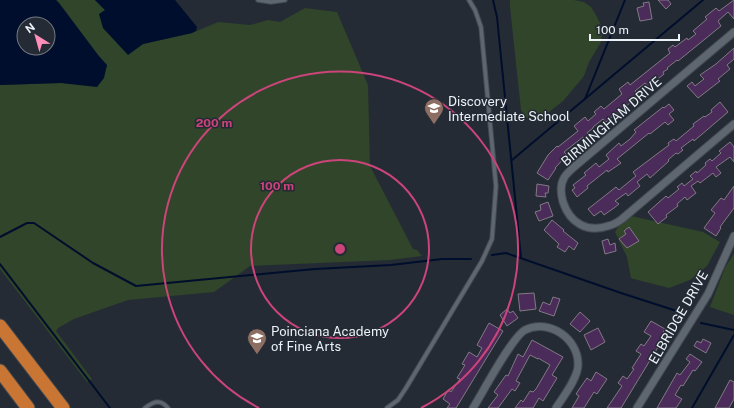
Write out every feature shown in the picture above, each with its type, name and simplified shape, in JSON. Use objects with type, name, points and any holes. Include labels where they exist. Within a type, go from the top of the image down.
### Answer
[{"type":"highway","points":[[0,326],[63,408]]},
{"type":"highway","points":[[0,335],[53,408]]},
{"type":"highway","points":[[0,371],[28,408]]},
{"type":"street","name":"BIRMINGHAM DRIVE","points":[[734,32],[574,167],[564,178],[561,194],[566,210],[575,222],[585,227],[597,229],[609,226],[622,219],[734,124]]},
{"type":"street","name":"ELBRIDGE DRIVE","points":[[637,408],[708,294],[734,236]]},
{"type":"street","points":[[473,408],[514,341],[524,331],[534,327],[556,329],[565,335],[572,344],[577,355],[578,366],[575,378],[556,408]]},
{"type":"lane","points":[[258,0],[271,2],[285,0]]},
{"type":"lane","points":[[387,408],[398,400],[406,388],[482,261],[492,239],[496,186],[482,27],[469,0]]},
{"type":"lane","points":[[147,407],[153,402],[159,402],[168,408]]},
{"type":"green space","points":[[56,0],[95,0],[105,10],[103,28],[128,54],[143,44],[192,33],[218,22],[250,25],[268,20],[280,22],[305,8],[337,12],[368,85],[370,166],[413,249],[417,250],[422,256],[390,260],[250,266],[214,292],[128,300],[74,319],[58,328],[56,331],[92,379],[87,382],[0,269],[0,85],[61,83],[97,86],[107,66]]},
{"type":"green space","points":[[510,0],[574,0],[584,2],[591,7],[601,25],[601,42],[589,62],[584,76],[563,101],[539,120],[531,121],[521,110]]},
{"type":"green space","points":[[631,216],[703,232],[720,242],[707,266],[690,280],[669,288],[634,279],[631,278],[627,257],[615,232],[620,224]]},
{"type":"green space","points":[[734,253],[734,315],[710,307],[725,268]]},
{"type":"water","points":[[0,0],[56,0],[107,65],[104,78],[97,87],[61,83],[0,85]]},
{"type":"water","points":[[95,0],[175,0],[197,27],[196,31],[143,44],[128,55],[103,28],[99,14],[105,10]]},
{"type":"building","points":[[658,0],[668,0],[671,4],[666,9]]},
{"type":"building","points":[[734,0],[734,19],[728,12],[718,21],[721,26],[678,61],[677,60],[667,68],[668,69],[663,72],[664,74],[648,87],[645,83],[635,91],[639,95],[615,116],[614,115],[606,122],[603,119],[587,133],[590,136],[585,140],[583,137],[564,152],[567,155],[555,168],[548,180],[537,173],[548,155],[557,146],[558,147],[578,131],[574,126],[585,117],[588,121],[596,114],[594,112],[601,106],[604,109],[622,94],[619,89],[628,82],[630,85],[670,53],[668,49],[673,45],[675,47],[687,38],[688,40],[696,34],[693,31],[707,19],[705,17],[716,8],[719,11]]},
{"type":"building","points":[[649,2],[652,19],[640,21],[637,8],[644,6],[643,3]]},
{"type":"building","points":[[734,48],[734,59],[727,65],[730,69],[718,79],[720,81],[698,98],[687,86],[692,82],[695,86],[704,79],[700,75],[716,64]]},
{"type":"building","points":[[720,102],[728,112],[694,141],[693,139],[681,148],[683,150],[678,154],[676,153],[650,178],[647,174],[637,182],[640,186],[628,196],[626,193],[615,201],[619,204],[604,215],[601,211],[594,216],[588,209],[616,187],[619,190],[636,176],[633,172],[669,145],[668,143],[674,139],[676,141],[694,126],[693,124],[712,112],[711,110]]},
{"type":"building","points":[[669,104],[674,110],[669,114],[674,120],[668,125],[665,122],[650,134],[649,133],[617,159],[621,163],[608,172],[607,170],[587,186],[588,188],[577,197],[572,190],[575,188],[573,185],[586,175],[584,173],[596,163],[599,167],[609,159],[606,155],[619,143],[621,146],[630,139],[636,132],[634,130]]},
{"type":"building","points":[[730,142],[734,147],[734,162],[730,157],[716,167],[721,173],[716,177],[713,173],[700,183],[698,181],[691,186],[696,193],[687,200],[685,197],[677,204],[678,206],[666,215],[667,217],[658,224],[648,212],[666,196],[668,198],[679,189],[677,187],[682,183],[684,186],[693,179],[690,176],[696,171],[697,173],[710,159],[712,161],[721,153],[719,151]]},
{"type":"building","points":[[537,184],[549,186],[548,193],[545,193],[546,197],[536,196]]},
{"type":"building","points":[[734,186],[734,208],[720,227],[721,228],[716,236],[704,228],[715,213],[711,210],[721,198],[724,200]]},
{"type":"building","points":[[548,202],[553,216],[539,221],[535,212],[541,210],[540,205]]},
{"type":"building","points":[[552,220],[578,243],[574,250],[569,246],[565,252],[557,247],[559,244],[544,230]]},
{"type":"building","points":[[629,227],[639,241],[627,248],[619,239],[626,234],[624,231]]},
{"type":"building","points":[[608,239],[610,245],[615,243],[616,251],[605,254],[602,241]]},
{"type":"building","points":[[534,293],[536,309],[520,311],[518,294]]},
{"type":"building","points":[[553,297],[560,299],[554,316],[539,311],[543,302],[550,305]]},
{"type":"building","points":[[507,309],[510,313],[513,311],[518,318],[507,326],[500,315]]},
{"type":"building","points":[[580,312],[590,321],[580,332],[570,324]]},
{"type":"building","points":[[651,321],[665,329],[663,332],[666,334],[621,408],[607,408],[622,386],[618,383],[623,376],[627,379],[634,369],[632,368],[641,354],[636,351],[641,344],[644,346],[651,336],[644,332]]},
{"type":"building","points":[[489,323],[503,331],[456,408],[447,408],[450,404],[443,399],[448,390],[451,392],[460,379],[457,378],[465,365],[462,364],[469,352],[477,357],[482,348],[477,345]]},
{"type":"building","points":[[598,328],[605,342],[591,350],[584,335]]},
{"type":"building","points":[[703,339],[711,343],[706,353],[694,346],[697,341],[701,343]]},
{"type":"building","points":[[532,340],[563,357],[552,375],[557,378],[543,401],[539,398],[533,408],[515,408],[521,400],[523,402],[530,391],[533,392],[536,389],[550,365],[530,355],[516,381],[520,383],[515,391],[512,389],[498,408],[488,408],[498,395],[494,392],[506,375],[508,376],[518,354],[523,357]]},
{"type":"building","points":[[690,354],[702,362],[695,371],[693,370],[683,386],[681,385],[675,395],[682,399],[676,408],[657,408],[677,373],[680,375],[690,362],[686,359]]},
{"type":"building","points":[[596,372],[607,379],[597,394],[594,392],[584,408],[572,408],[579,396],[576,394],[580,388],[587,378],[591,381]]},
{"type":"building","points":[[730,380],[734,382],[734,399],[729,408],[715,408]]},
{"type":"waterway","points":[[493,0],[497,17],[521,258]]},
{"type":"waterway","points":[[585,99],[625,0]]},
{"type":"waterway","points":[[512,160],[703,0]]},
{"type":"waterway","points":[[0,237],[27,223],[34,223],[93,263],[136,286],[315,269],[391,265],[442,259],[471,259]]},
{"type":"waterway","points":[[492,255],[506,253],[686,314]]},
{"type":"waterway","points":[[0,264],[110,408]]},
{"type":"waterway","points":[[701,323],[734,330]]},
{"type":"waterway","points":[[692,408],[734,335]]},
{"type":"place","name":"Discovery Intermediate School","points":[[434,125]]},
{"type":"place","name":"Poinciana Academy of Fine Arts","points":[[257,355]]}]
